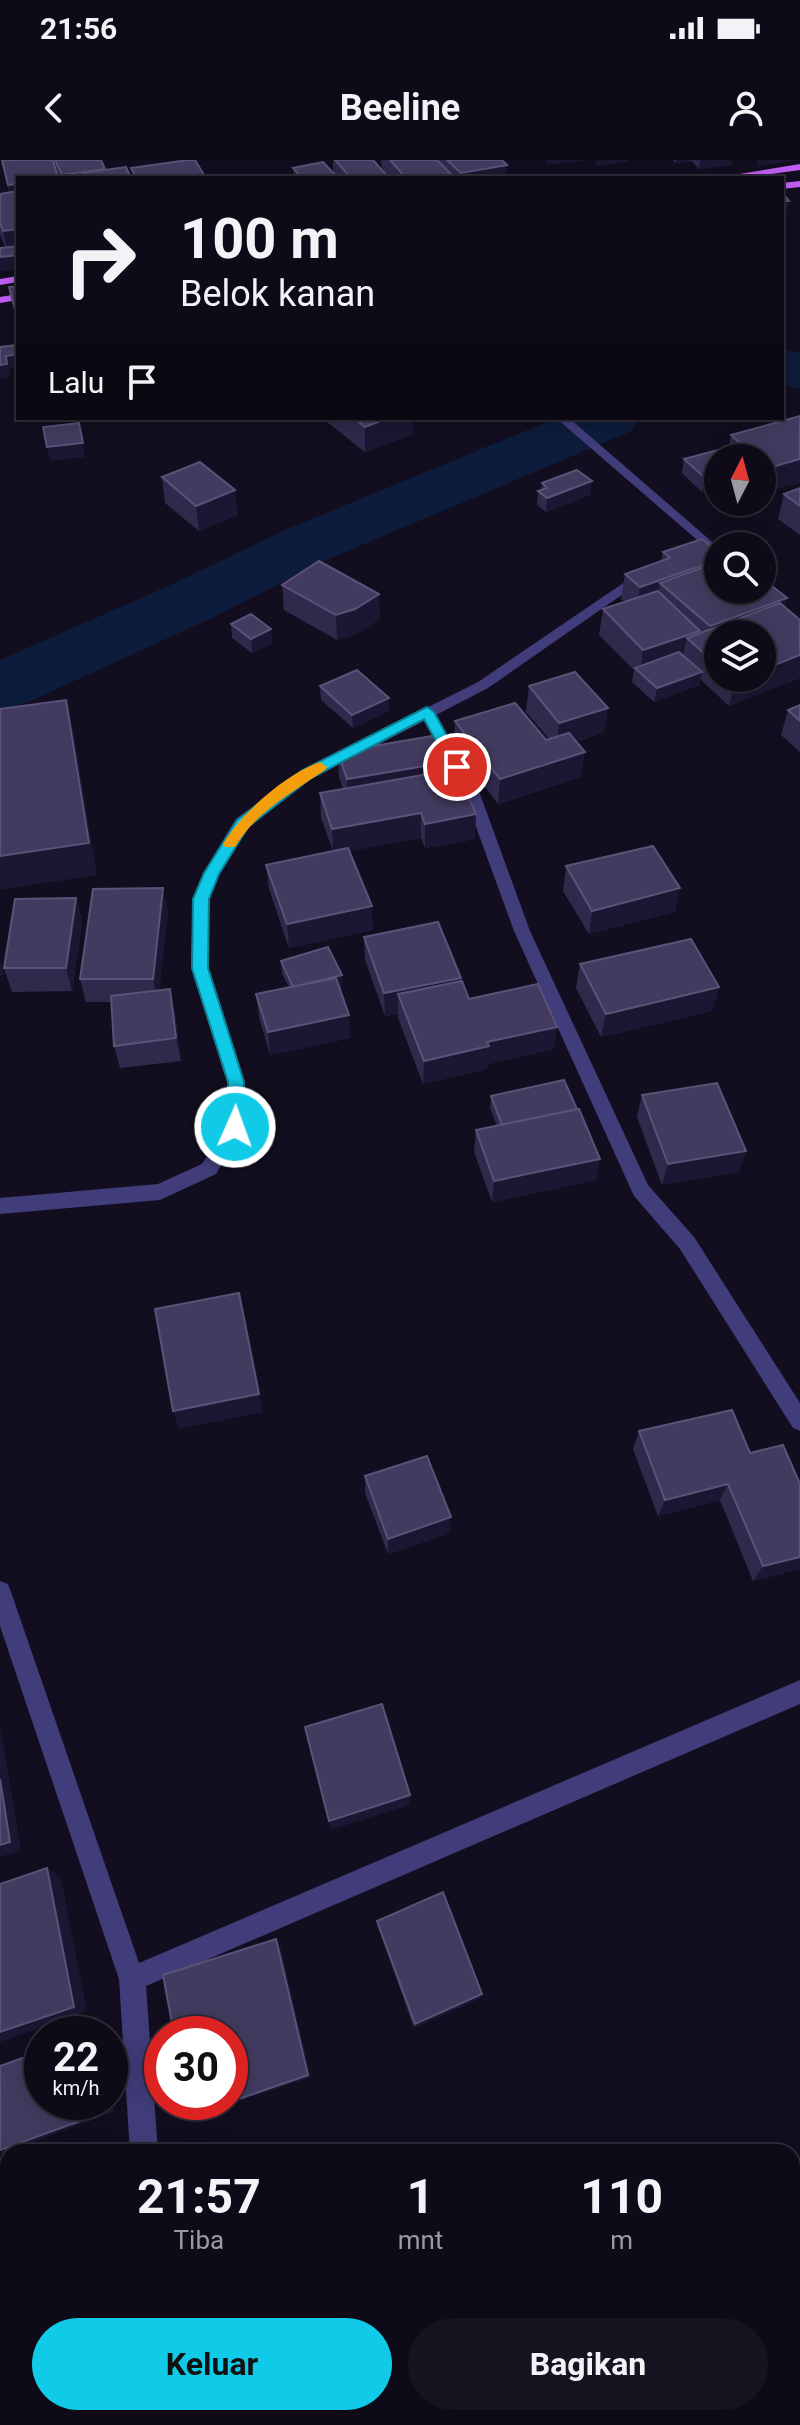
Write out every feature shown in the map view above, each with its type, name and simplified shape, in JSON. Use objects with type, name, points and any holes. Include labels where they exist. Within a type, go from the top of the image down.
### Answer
[{"type":"main road","points":[[735,176],[800,167]]},
{"type":"street","points":[[564,420],[704,546]]},
{"type":"street","points":[[0,1206],[160,1192],[209,1169],[235,1127],[236,1082],[200,968],[201,899],[212,873],[242,823],[306,775],[483,685],[575,618],[660,565]]},
{"type":"street","points":[[427,712],[472,794],[522,931],[641,1190],[687,1243],[800,1421]]},
{"type":"street","points":[[0,1592],[132,1979],[143,2144]]},
{"type":"street","points":[[132,1979],[800,1692]]},
{"type":"building","points":[[2,160],[53,160],[57,176],[16,176],[16,184],[8,185]]},
{"type":"building","points":[[55,160],[101,160],[105,169],[62,175]]},
{"type":"building","points":[[195,160],[204,175],[135,176],[131,168]]},
{"type":"building","points":[[335,160],[373,160],[387,176],[349,176]]},
{"type":"building","points":[[390,160],[437,160],[451,174],[440,176],[404,176]]},
{"type":"building","points":[[447,160],[502,160],[507,165],[461,173]]},
{"type":"building","points":[[323,162],[336,176],[300,176],[293,168]]},
{"type":"building","points":[[126,167],[130,176],[83,176],[82,173]]},
{"type":"building","points":[[16,191],[16,229],[3,231],[0,194]]},
{"type":"building","points":[[16,246],[16,255],[0,257],[0,248]]},
{"type":"building","points":[[16,286],[16,313],[9,287]]},
{"type":"building","points":[[16,345],[16,354],[6,356],[7,364],[0,365],[0,347]]},
{"type":"building","points":[[800,416],[800,459],[776,466],[776,444],[741,444],[731,435]]},
{"type":"building","points":[[356,420],[383,420],[365,427]]},
{"type":"building","points":[[79,423],[83,443],[47,447],[43,427]]},
{"type":"building","points":[[704,454],[704,477],[684,459]]},
{"type":"building","points":[[200,462],[235,490],[196,506],[162,477]]},
{"type":"building","points":[[577,470],[592,481],[547,498],[538,491],[547,488],[542,483]]},
{"type":"building","points":[[800,488],[800,506],[784,494]]},
{"type":"building","points":[[702,539],[704,565],[640,587],[625,574],[670,558],[663,552]]},
{"type":"building","points":[[319,561],[379,594],[355,609],[336,615],[282,585]]},
{"type":"building","points":[[704,567],[704,604],[770,604],[726,620],[704,621],[660,583]]},
{"type":"building","points":[[776,589],[787,598],[776,602]]},
{"type":"building","points":[[658,591],[700,631],[643,650],[603,609]]},
{"type":"building","points":[[780,603],[800,620],[800,655],[776,664],[776,620],[735,620]]},
{"type":"building","points":[[251,614],[271,629],[251,639],[231,624]]},
{"type":"building","points":[[704,632],[704,653],[687,638]]},
{"type":"building","points":[[679,652],[702,672],[657,688],[635,668]]},
{"type":"building","points":[[357,670],[389,698],[352,715],[320,686]]},
{"type":"building","points":[[575,672],[608,708],[559,723],[529,686]]},
{"type":"building","points":[[66,700],[89,843],[0,856],[0,709]]},
{"type":"building","points":[[515,703],[546,740],[569,733],[585,752],[500,779],[455,721]]},
{"type":"building","points":[[800,705],[800,721],[788,710]]},
{"type":"building","points":[[437,735],[449,762],[347,779],[338,752]]},
{"type":"building","points":[[456,769],[476,814],[425,824],[421,813],[332,829],[320,793]]},
{"type":"building","points":[[653,846],[680,888],[592,911],[566,866]]},
{"type":"building","points":[[348,848],[372,906],[287,924],[266,865]]},
{"type":"building","points":[[163,888],[153,979],[80,979],[93,889]]},
{"type":"building","points":[[76,898],[66,968],[4,968],[15,899]]},
{"type":"building","points":[[438,922],[461,978],[384,993],[364,937]]},
{"type":"building","points":[[691,939],[719,987],[606,1014],[580,964]]},
{"type":"building","points":[[328,947],[342,975],[293,987],[281,961]]},
{"type":"building","points":[[336,978],[349,1015],[268,1032],[256,994]]},
{"type":"building","points":[[462,981],[469,999],[538,984],[557,1027],[487,1042],[489,1046],[424,1061],[398,994]]},
{"type":"building","points":[[170,989],[176,1038],[114,1046],[111,996]]},
{"type":"building","points":[[564,1080],[577,1109],[502,1125],[491,1096]]},
{"type":"building","points":[[717,1083],[746,1151],[668,1164],[642,1095]]},
{"type":"building","points":[[579,1109],[600,1159],[494,1181],[476,1130]]},
{"type":"building","points":[[239,1293],[259,1394],[173,1411],[155,1309]]},
{"type":"building","points":[[732,1410],[750,1453],[783,1445],[800,1484],[800,1557],[763,1566],[728,1484],[665,1500],[639,1431]]},
{"type":"building","points":[[427,1456],[451,1517],[388,1539],[365,1476]]},
{"type":"building","points":[[382,1704],[410,1795],[329,1821],[305,1727]]},
{"type":"building","points":[[0,1779],[10,1842],[0,1845]]},
{"type":"building","points":[[47,1868],[74,2007],[47,2016],[24,2016],[24,2024],[0,2032],[0,1884]]},
{"type":"building","points":[[443,1892],[482,1994],[415,2024],[377,1921]]},
{"type":"building","points":[[276,1939],[308,2075],[248,2096],[248,2016],[171,2016],[163,1975]]},
{"type":"building","points":[[24,2057],[24,2120],[83,2120],[17,2144],[0,2144],[0,2066]]},
{"type":"waterway","points":[[784,367],[800,371]]},
{"type":"waterway","points":[[0,687],[190,602],[308,544],[605,420]]},
{"type":"slow traffic","points":[[230,844],[242,823],[320,767]]},
{"type":"route","points":[[235,1127],[236,1082],[200,968],[201,899],[212,873],[242,823],[306,775],[427,712],[457,767]]}]
